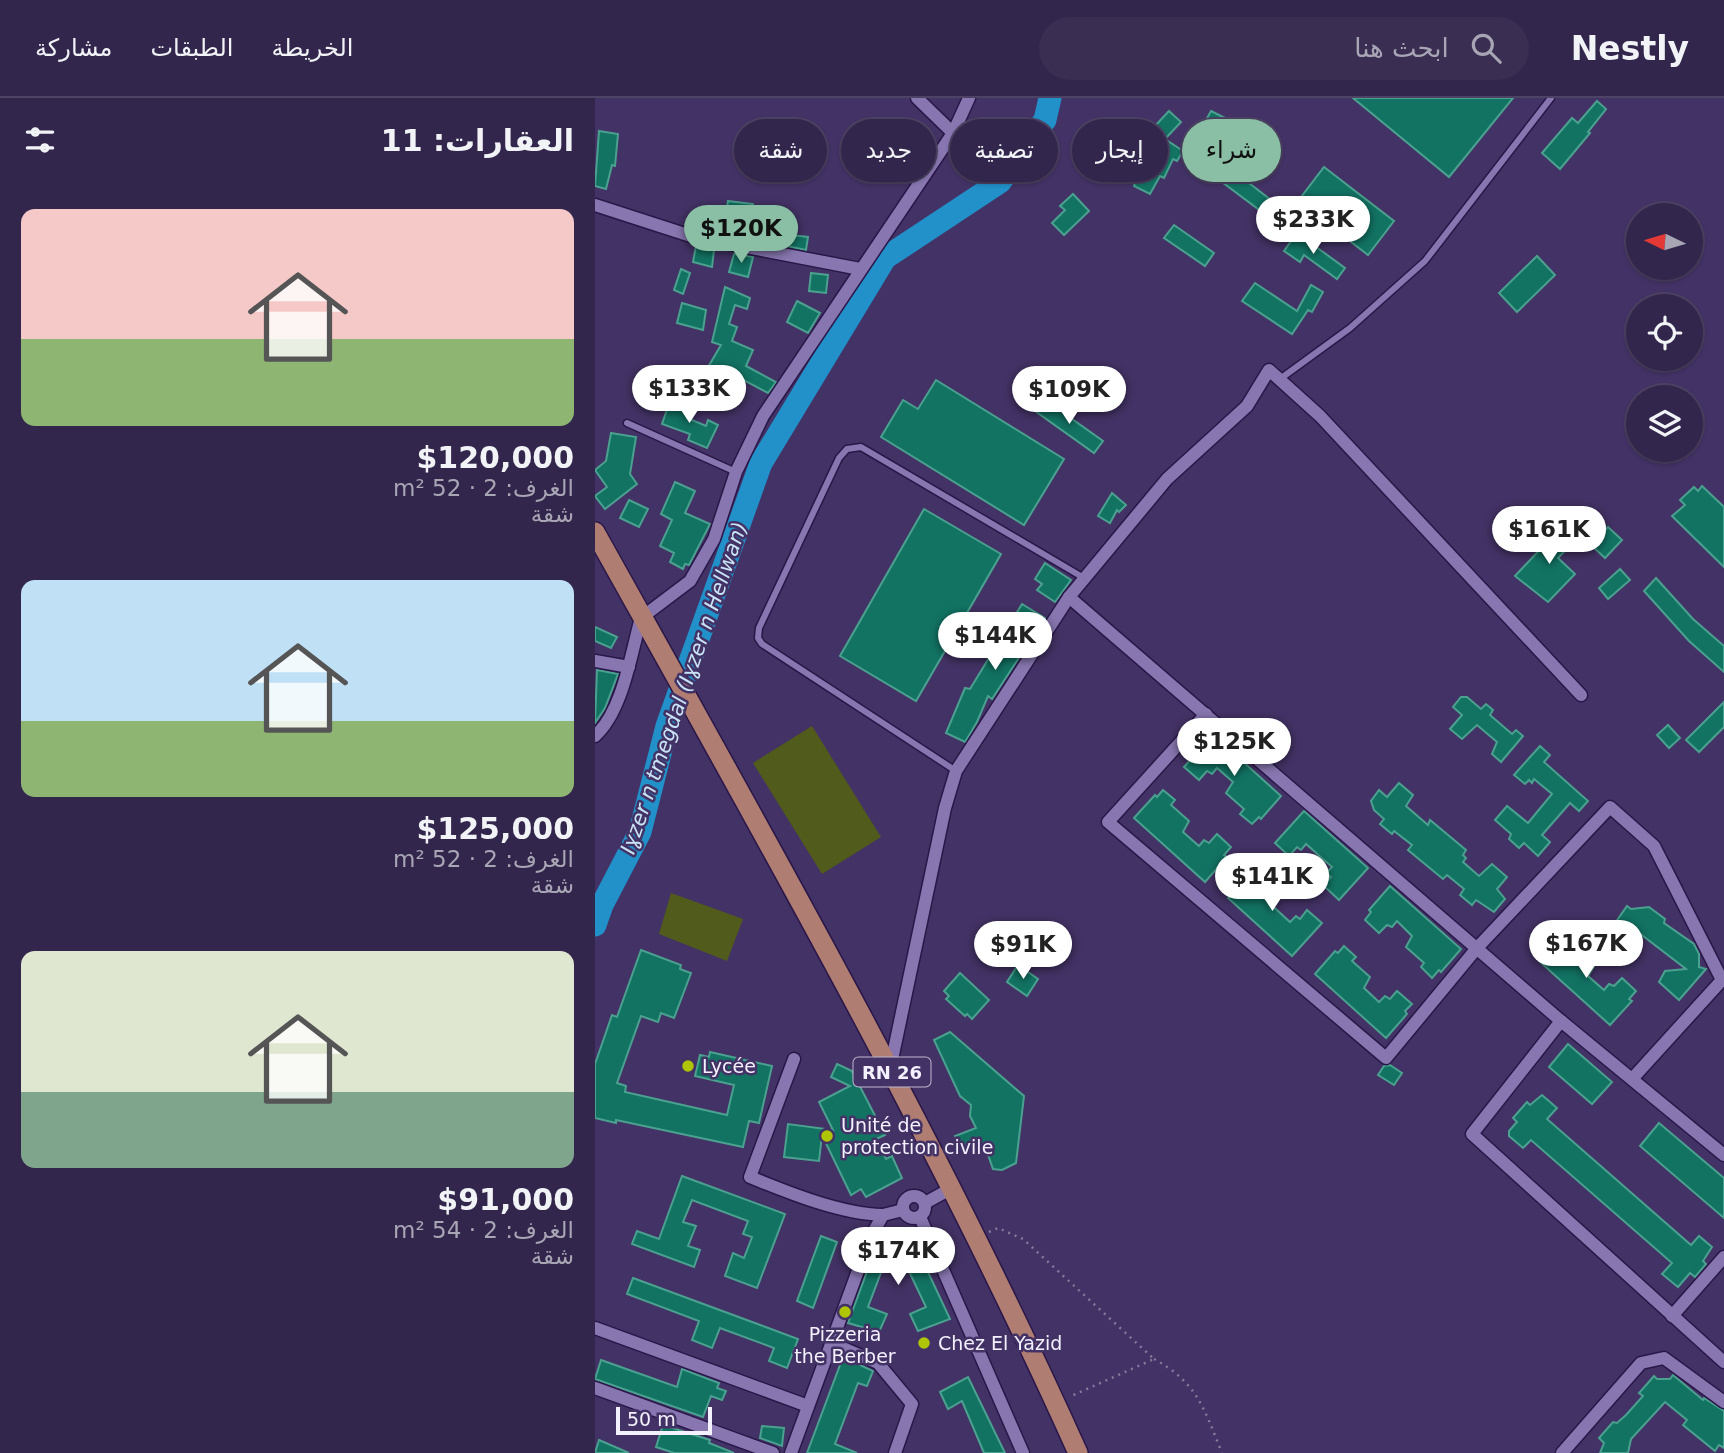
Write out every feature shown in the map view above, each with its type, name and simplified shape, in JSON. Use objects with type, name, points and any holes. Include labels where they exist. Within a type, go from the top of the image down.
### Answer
[{"type":"main road","name":"RN 26","points":[[595,532],[890,1069],[977,1238],[1078,1453]]},
{"type":"street","points":[[917,98],[950,130]]},
{"type":"street","points":[[959,119],[969,98]]},
{"type":"street","points":[[595,736],[605,727],[629,667],[641,618],[689,581],[714,539],[736,472],[763,415],[950,137]]},
{"type":"street","points":[[595,205],[694,237],[860,269]]},
{"type":"street","points":[[890,1069],[945,808],[956,771],[1069,597],[1167,478],[1247,406],[1269,370],[1320,416],[1581,695]]},
{"type":"street","points":[[1069,597],[1562,1021],[1724,1155]]},
{"type":"street","points":[[595,661],[629,667]]},
{"type":"street","points":[[1206,714],[1108,821],[1386,1058],[1477,948],[1610,807],[1654,846],[1722,980],[1632,1079]]},
{"type":"street","points":[[1562,1021],[1472,1134],[1724,1362]]},
{"type":"street","points":[[795,1059],[750,1177],[788,1192],[869,1215],[903,1210]]},
{"type":"street","points":[[925,1203],[952,1188]]},
{"type":"street","points":[[912,1196],[919,1197],[925,1203],[925,1210],[920,1217],[910,1218],[903,1210],[904,1203],[912,1196]]},
{"type":"street","points":[[791,1453],[870,1238],[883,1215]]},
{"type":"street","points":[[920,1217],[1023,1453]]},
{"type":"street","points":[[1672,1315],[1724,1257]]},
{"type":"street","points":[[595,1328],[809,1406]]},
{"type":"street","points":[[831,1343],[878,1363],[912,1404],[895,1453]]},
{"type":"street","points":[[1562,1453],[1641,1363],[1664,1357],[1724,1402]]},
{"type":"street","points":[[595,1388],[773,1453]]},
{"type":"lane","points":[[1279,379],[1350,328],[1425,261],[1551,98]]},
{"type":"lane","points":[[627,423],[736,472]]},
{"type":"lane","points":[[956,771],[762,644],[758,638],[759,628],[839,458],[847,449],[861,447],[1084,578]]},
{"type":"path","points":[[977,1238],[998,1228],[1023,1239],[1154,1359],[1178,1371],[1201,1402],[1222,1453]]},
{"type":"path","points":[[1055,1404],[1154,1359]]},
{"type":"green space","points":[[812,726],[881,837],[822,874],[753,763]]},
{"type":"green space","points":[[671,893],[743,919],[727,961],[659,934]]},
{"type":"building","points":[[1353,98],[1513,98],[1449,177]]},
{"type":"building","points":[[1597,101],[1606,109],[1560,169],[1542,153],[1572,118],[1578,123]]},
{"type":"building","points":[[1169,111],[1181,122],[1168,136],[1168,119],[1161,119]]},
{"type":"building","points":[[1211,111],[1227,119],[1207,119]]},
{"type":"building","points":[[599,131],[618,134],[615,166],[612,165],[606,189],[595,186]]},
{"type":"building","points":[[1168,141],[1182,150],[1177,161],[1173,159],[1168,170]]},
{"type":"building","points":[[1324,167],[1394,221],[1368,255],[1298,201]]},
{"type":"building","points":[[1157,182],[1150,194],[1134,186],[1135,183]]},
{"type":"building","points":[[1222,182],[1248,182],[1275,203],[1266,215]]},
{"type":"building","points":[[1073,194],[1089,211],[1064,235],[1052,223],[1065,210],[1060,206]]},
{"type":"building","points":[[728,201],[753,204],[749,229],[724,226]]},
{"type":"building","points":[[1174,225],[1214,253],[1205,266],[1164,238]]},
{"type":"building","points":[[764,232],[808,237],[806,250],[763,241]]},
{"type":"building","points":[[1297,233],[1345,268],[1337,279],[1304,255],[1300,262],[1284,251]]},
{"type":"building","points":[[696,246],[714,250],[712,267],[693,262]]},
{"type":"building","points":[[734,254],[753,257],[748,277],[729,272]]},
{"type":"building","points":[[1537,256],[1555,275],[1517,312],[1499,293]]},
{"type":"building","points":[[681,269],[690,273],[683,294],[674,290]]},
{"type":"building","points":[[811,273],[828,275],[826,293],[809,291]]},
{"type":"building","points":[[1255,283],[1297,311],[1311,285],[1323,292],[1312,312],[1308,310],[1292,334],[1242,301]]},
{"type":"building","points":[[725,287],[750,298],[747,309],[735,305],[729,324],[737,327],[732,341],[753,350],[746,366],[776,382],[768,393],[727,371],[720,383],[704,374],[721,345],[712,342]]},
{"type":"building","points":[[797,301],[820,313],[808,333],[787,322]]},
{"type":"building","points":[[682,303],[706,310],[703,330],[677,323]]},
{"type":"building","points":[[936,380],[1064,459],[1024,525],[881,437],[903,400],[918,409]]},
{"type":"building","points":[[1044,399],[1103,441],[1094,453],[1035,411]]},
{"type":"building","points":[[670,401],[691,409],[687,418],[706,426],[708,420],[718,425],[707,448],[688,440],[690,434],[662,424]]},
{"type":"building","points":[[611,433],[636,437],[630,474],[637,484],[605,509],[595,496],[607,487],[595,470],[606,461]]},
{"type":"building","points":[[675,482],[695,491],[685,513],[710,524],[689,565],[685,564],[683,569],[670,562],[674,553],[660,546],[672,520],[661,514]]},
{"type":"building","points":[[1702,486],[1724,507],[1724,567],[1672,516],[1685,505],[1680,500],[1694,487],[1698,491]]},
{"type":"building","points":[[1112,493],[1126,505],[1119,512],[1117,510],[1110,523],[1098,516]]},
{"type":"building","points":[[629,500],[648,509],[639,527],[620,518]]},
{"type":"building","points":[[924,509],[1001,554],[916,701],[840,656]]},
{"type":"building","points":[[1563,525],[1577,538],[1558,558],[1575,574],[1548,602],[1515,576]]},
{"type":"building","points":[[1608,527],[1622,540],[1605,558],[1591,545]]},
{"type":"building","points":[[1045,563],[1071,580],[1055,602],[1037,590],[1042,584],[1035,579]]},
{"type":"building","points":[[1620,569],[1630,580],[1608,599],[1599,588]]},
{"type":"building","points":[[1656,578],[1693,619],[1724,646],[1724,672],[1689,641],[1644,591]]},
{"type":"building","points":[[1022,604],[1045,618],[992,699],[988,696],[965,742],[946,733],[965,688],[970,689]]},
{"type":"building","points":[[595,627],[617,637],[611,648],[595,641]]},
{"type":"building","points":[[597,670],[618,674],[605,708],[595,723]]},
{"type":"building","points":[[1461,697],[1467,697],[1481,709],[1486,704],[1493,710],[1490,715],[1512,734],[1516,730],[1523,736],[1501,762],[1492,754],[1497,742],[1477,725],[1462,739],[1450,729],[1462,715],[1453,707]]},
{"type":"building","points":[[1724,702],[1724,727],[1699,752],[1686,740]]},
{"type":"building","points":[[1668,725],[1680,738],[1669,748],[1657,735]]},
{"type":"building","points":[[1210,732],[1281,796],[1261,819],[1259,817],[1252,824],[1240,814],[1244,809],[1226,793],[1233,782],[1217,768],[1212,774],[1207,771],[1199,780],[1184,767]]},
{"type":"building","points":[[1540,746],[1550,755],[1544,762],[1588,801],[1579,811],[1570,803],[1542,835],[1550,842],[1538,856],[1524,843],[1519,848],[1509,839],[1511,834],[1495,820],[1507,806],[1528,823],[1552,794],[1534,779],[1532,783],[1529,780],[1525,784],[1514,775]]},
{"type":"building","points":[[1399,783],[1413,795],[1406,806],[1428,825],[1430,820],[1466,850],[1463,862],[1479,876],[1492,864],[1507,877],[1497,889],[1505,899],[1494,912],[1476,900],[1472,905],[1460,895],[1464,889],[1447,875],[1443,879],[1408,850],[1412,845],[1380,824],[1384,819],[1374,810],[1371,801],[1379,790],[1387,797]]},
{"type":"building","points":[[1163,790],[1175,800],[1171,805],[1189,821],[1183,832],[1199,846],[1204,840],[1209,843],[1217,834],[1231,847],[1224,855],[1227,857],[1205,882],[1134,818]]},
{"type":"building","points":[[1304,811],[1368,868],[1339,900],[1323,885],[1331,877],[1326,873],[1332,867],[1306,844],[1301,850],[1297,847],[1289,856],[1275,843]]},
{"type":"building","points":[[1257,866],[1273,881],[1266,889],[1270,893],[1265,899],[1290,922],[1296,916],[1300,919],[1307,910],[1322,923],[1292,956],[1228,898]]},
{"type":"building","points":[[1390,886],[1461,949],[1441,972],[1439,970],[1432,978],[1421,967],[1424,963],[1406,947],[1412,936],[1397,921],[1392,927],[1387,925],[1379,933],[1365,920],[1371,912],[1369,910]]},
{"type":"building","points":[[1627,906],[1631,909],[1649,907],[1665,919],[1664,923],[1694,944],[1699,954],[1699,967],[1706,969],[1679,1000],[1659,982],[1665,971],[1686,969],[1639,933],[1624,951],[1606,936]]},
{"type":"building","points":[[1568,933],[1581,944],[1577,948],[1595,965],[1588,976],[1604,990],[1609,984],[1614,986],[1622,978],[1636,991],[1629,999],[1632,1001],[1610,1025],[1539,961]]},
{"type":"building","points":[[1344,946],[1356,957],[1352,961],[1370,977],[1364,988],[1379,1002],[1385,996],[1390,999],[1397,991],[1412,1004],[1405,1011],[1407,1014],[1386,1038],[1315,974],[1335,951],[1338,953]]},
{"type":"building","points":[[641,950],[681,965],[680,969],[691,973],[674,1018],[661,1013],[658,1022],[641,1016],[617,1083],[626,1086],[625,1092],[727,1115],[734,1085],[695,1076],[700,1055],[709,1057],[710,1052],[772,1066],[759,1123],[749,1121],[743,1147],[595,1118],[595,1064],[612,1015],[617,1017]]},
{"type":"building","points":[[1018,965],[1038,979],[1027,996],[1007,982]]},
{"type":"building","points":[[960,973],[989,1000],[972,1019],[946,999],[949,996],[944,991]]},
{"type":"building","points":[[950,1032],[1024,1096],[1016,1163],[1002,1170],[993,1169],[986,1149],[977,1141],[960,1147],[955,1136],[976,1128],[970,1116],[971,1105],[960,1096],[934,1040]]},
{"type":"building","points":[[1568,1044],[1612,1082],[1592,1104],[1549,1067]]},
{"type":"building","points":[[837,1064],[852,1071],[885,1135],[876,1139],[886,1159],[892,1156],[902,1178],[866,1197],[861,1189],[851,1195],[822,1135],[819,1161],[784,1157],[788,1124],[833,1130],[819,1102],[850,1086],[831,1077]]},
{"type":"building","points":[[1390,1065],[1402,1073],[1394,1085],[1378,1075],[1384,1066]]},
{"type":"building","points":[[1542,1095],[1557,1108],[1547,1119],[1691,1245],[1699,1236],[1712,1247],[1703,1261],[1706,1264],[1695,1277],[1690,1273],[1678,1287],[1662,1274],[1672,1263],[1531,1140],[1523,1148],[1509,1136],[1509,1131],[1517,1122],[1513,1118],[1527,1102],[1530,1105]]},
{"type":"building","points":[[1659,1123],[1724,1178],[1724,1218],[1640,1146]]},
{"type":"building","points":[[682,1176],[785,1214],[757,1288],[725,1276],[733,1253],[744,1258],[752,1237],[743,1234],[748,1221],[692,1200],[683,1222],[696,1226],[688,1246],[700,1250],[694,1267],[632,1244],[637,1231],[659,1239]]},
{"type":"building","points":[[882,1234],[905,1235],[915,1257],[920,1255],[950,1319],[918,1331],[910,1314],[926,1307],[905,1263],[902,1265],[895,1251],[890,1264],[885,1262],[868,1307],[887,1314],[879,1332],[848,1323],[872,1258],[876,1259]]},
{"type":"building","points":[[821,1236],[837,1242],[813,1308],[797,1301]]},
{"type":"building","points":[[633,1278],[798,1339],[787,1368],[769,1361],[774,1348],[720,1328],[712,1348],[692,1340],[699,1321],[627,1294]]},
{"type":"building","points":[[843,1357],[873,1371],[867,1386],[858,1383],[835,1444],[857,1453],[807,1453]]},
{"type":"building","points":[[601,1360],[677,1387],[682,1369],[719,1383],[717,1388],[726,1391],[722,1400],[711,1396],[703,1417],[595,1379]]},
{"type":"building","points":[[1673,1375],[1703,1400],[1704,1398],[1724,1411],[1724,1448],[1719,1445],[1715,1451],[1683,1425],[1687,1420],[1665,1402],[1631,1439],[1628,1453],[1600,1453],[1604,1443],[1599,1438],[1643,1396],[1639,1393],[1654,1376],[1657,1379],[1670,1379]]},
{"type":"building","points":[[968,1377],[1005,1453],[984,1453],[962,1401],[948,1409],[940,1392]]},
{"type":"building","points":[[663,1425],[710,1440],[709,1443],[734,1453],[674,1453],[656,1447]]},
{"type":"building","points":[[762,1426],[784,1428],[782,1446],[760,1438]]},
{"type":"building","points":[[599,1440],[629,1453],[595,1453]]},
{"type":"waterway","name":"Iɣzer n tmegdal (Iɣzer n Hellwan)","points":[[595,925],[602,905],[640,832],[667,726],[761,463],[885,258],[1000,182],[1045,120],[1050,98]]},
{"type":"place","name":"Lycée","points":[[688,1066]]},
{"type":"place","name":"Unité de protection civile","points":[[827,1136]]},
{"type":"place","name":"Pizzeria the Berber","points":[[845,1312]]},
{"type":"place","name":"Chez El Yazid","points":[[924,1343]]}]
